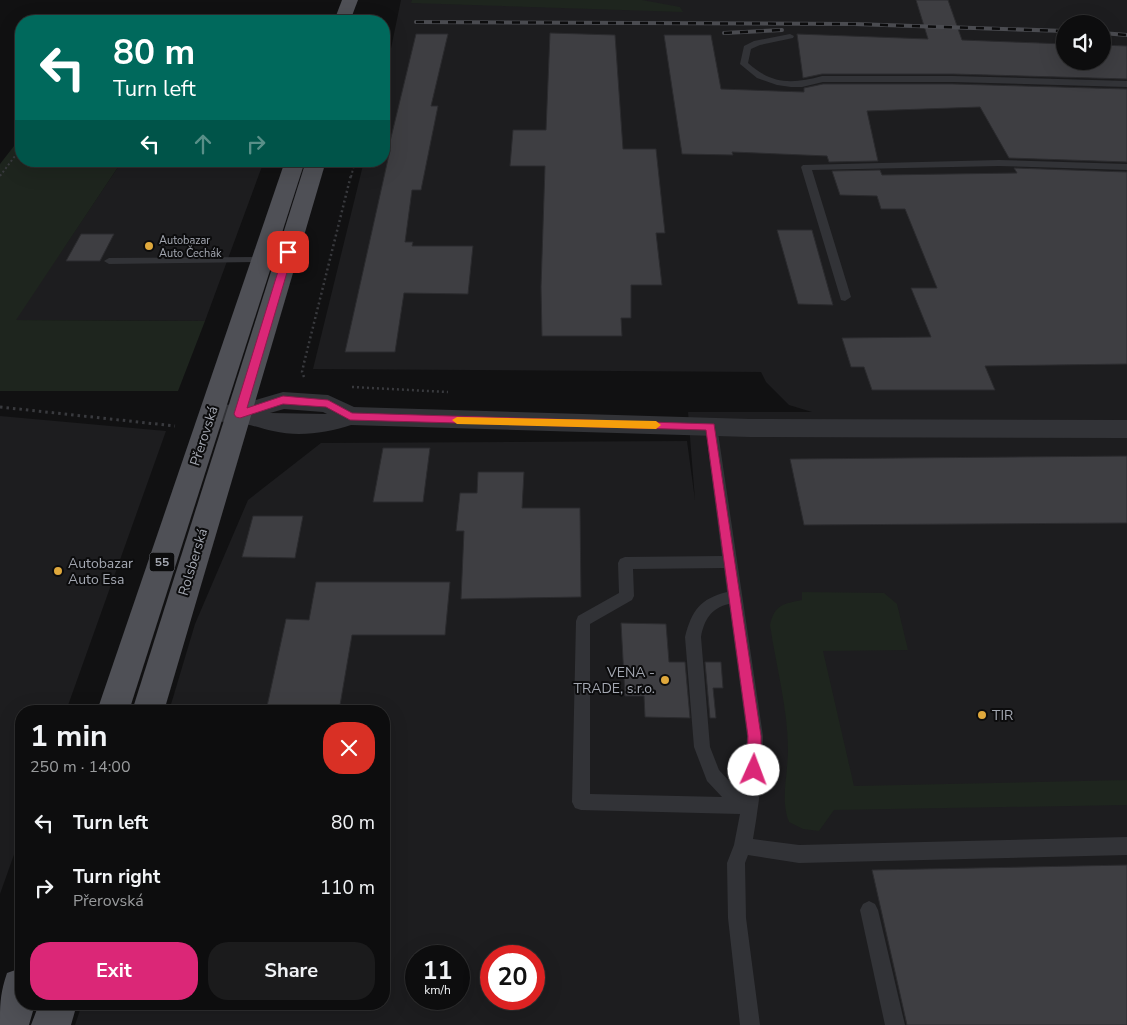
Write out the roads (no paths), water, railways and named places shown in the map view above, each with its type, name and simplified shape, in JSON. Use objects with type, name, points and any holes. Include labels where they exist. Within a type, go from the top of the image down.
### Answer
[{"type":"main road","points":[[344,15],[350,0]]},
{"type":"main road","name":"Přerovská","points":[[226,413],[261,260],[293,167]]},
{"type":"main road","name":"Přerovská","points":[[115,705],[226,413],[314,167]]},
{"type":"main road","name":"Rolsberská","points":[[150,705],[226,413]]},
{"type":"main road","points":[[9,1025],[15,1006]]},
{"type":"main road","points":[[52,1025],[56,1010]]},
{"type":"street","points":[[226,413],[275,423],[298,424],[325,424],[350,416],[711,426],[1127,429]]},
{"type":"lane","points":[[790,36],[757,43],[747,48],[744,64],[752,72],[765,78],[798,86],[808,85],[822,79],[953,78],[1127,84]]},
{"type":"lane","points":[[845,297],[806,166],[999,163],[1127,167]]},
{"type":"lane","points":[[109,261],[261,260]]},
{"type":"lane","points":[[711,426],[755,736],[754,774],[750,806],[743,845],[736,863],[737,918],[750,1025]]},
{"type":"lane","points":[[730,562],[625,564],[627,596],[583,620],[581,802],[750,806]]},
{"type":"lane","points":[[735,596],[720,598],[710,603],[696,624],[693,637],[702,747],[706,764],[718,784],[750,806]]},
{"type":"lane","points":[[743,845],[764,850],[798,854],[1127,846]]},
{"type":"lane","points":[[869,910],[895,1025]]},
{"type":"railway","points":[[416,22],[854,24],[1056,31]]},
{"type":"railway","points":[[724,33],[782,30]]},
{"type":"railway","points":[[1111,34],[1127,35]]},
{"type":"place","name":"Autobazar Auto Čechák","points":[[149,246]]},
{"type":"place","name":"Autobazar Auto Esa","points":[[58,571]]},
{"type":"place","name":"VENA - TRADE, s.r.o.","points":[[665,680]]},
{"type":"place","name":"TIR","points":[[982,715]]}]
